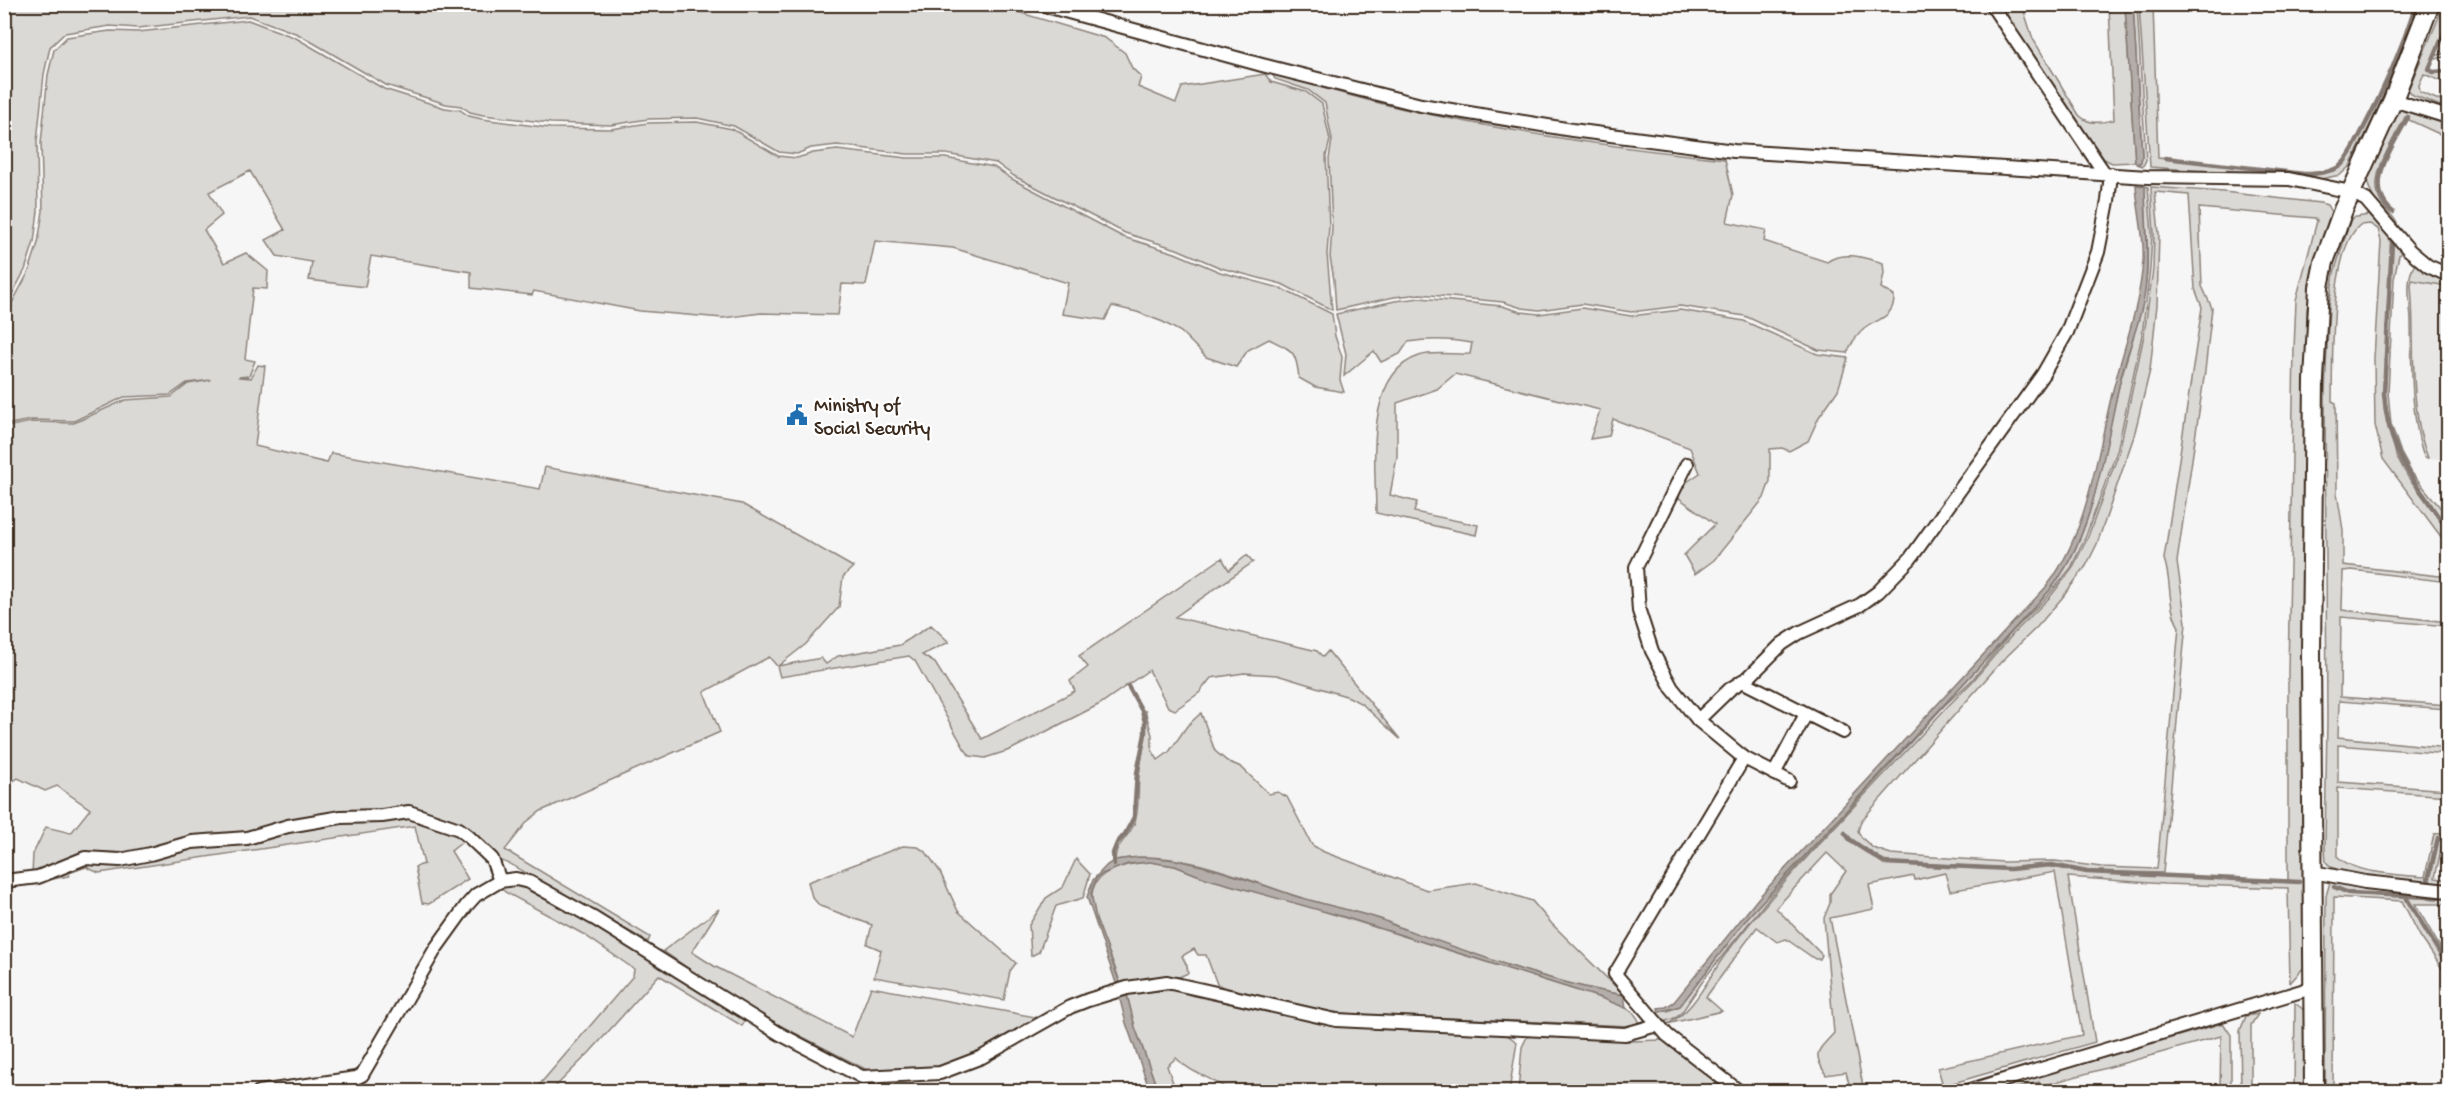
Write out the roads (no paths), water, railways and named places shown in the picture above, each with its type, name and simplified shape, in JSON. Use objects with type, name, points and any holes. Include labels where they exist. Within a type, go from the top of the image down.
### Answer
[{"type":"main road","points":[[2314,1092],[2311,652],[2316,330],[2319,286],[2324,262],[2351,192],[2393,100],[2430,4]]},
{"type":"street","points":[[1039,4],[1421,105],[1734,151],[2108,174],[2289,179],[2351,192],[2366,200],[2409,250],[2428,266],[2448,275]]},
{"type":"street","points":[[1698,720],[1782,644],[1799,633],[1860,605],[1878,592],[1910,560],[2016,414],[2043,374],[2067,332],[2098,252],[2108,201],[2108,174],[1991,4]]},
{"type":"street","points":[[2393,100],[2448,117]]},
{"type":"street","points":[[1687,464],[1636,567],[1639,610],[1652,651],[1672,688],[1698,720],[1744,758],[1789,781]]},
{"type":"street","points":[[1742,681],[1843,732]]},
{"type":"street","points":[[1774,774],[1806,714]]},
{"type":"street","points":[[1740,1092],[1680,1047],[1657,1025],[1615,974],[1744,758]]},
{"type":"street","points":[[4,880],[38,877],[85,858],[120,860],[192,842],[247,838],[288,826],[341,817],[382,816],[409,812],[459,829],[492,860],[500,881]]},
{"type":"street","points":[[2313,872],[2365,882],[2448,891]]},
{"type":"street","points":[[260,1092],[356,1078],[362,1075],[436,948],[476,895],[500,881],[516,879],[529,882],[658,957],[695,983],[780,1034],[861,1077],[940,1073],[982,1057],[1070,1007],[1127,988],[1167,982],[1335,1020],[1624,1034],[1657,1025]]},
{"type":"street","points":[[1964,1092],[2315,987]]},
{"type":"waterway","points":[[2001,7],[2008,4]]},
{"type":"waterway","points":[[2165,158],[2304,174],[2327,172],[2340,166],[2347,159],[2385,85],[2416,4]]},
{"type":"waterway","points":[[2448,24],[2429,69],[2433,72],[2448,71]]},
{"type":"waterway","points":[[2393,212],[2384,202],[2380,190],[2380,178],[2383,165],[2408,117]]},
{"type":"waterway","points":[[2391,234],[2384,393],[2388,423],[2396,448],[2408,472],[2448,528]]},
{"type":"waterway","points":[[1114,864],[1113,853],[1117,843],[1134,817],[1137,773],[1145,734],[1142,711],[1128,686]]},
{"type":"waterway","points":[[1845,833],[1851,841],[1885,863],[2010,869],[2052,865],[2087,872],[2299,882]]},
{"type":"waterway","points":[[2428,880],[2438,838],[2448,839]]},
{"type":"waterway","points":[[2334,887],[2349,893],[2448,898]]},
{"type":"waterway","points":[[2407,899],[2448,967]]},
{"type":"place","name":"Ministry of Social Security","points":[[797,415]]}]
